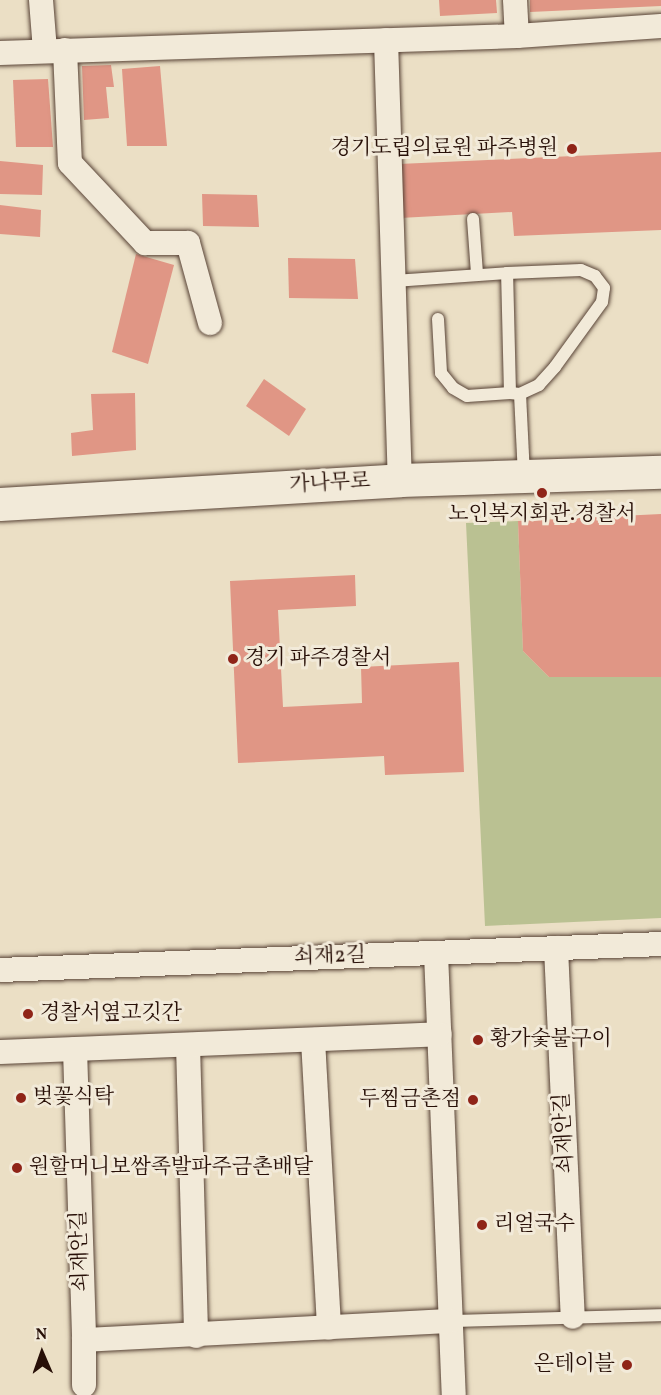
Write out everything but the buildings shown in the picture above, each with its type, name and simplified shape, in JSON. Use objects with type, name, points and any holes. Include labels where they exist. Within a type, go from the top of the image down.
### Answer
[{"type":"street","points":[[41,0],[55,50],[70,163],[145,243],[188,243],[210,323]]},
{"type":"street","points":[[515,0],[517,36]]},
{"type":"street","points":[[0,53],[517,36],[661,26]]},
{"type":"street","points":[[386,40],[400,480]]},
{"type":"street","name":"가나무로","points":[[0,504],[400,480],[661,472]]},
{"type":"street","name":"쇠재2길","points":[[0,970],[661,944]]},
{"type":"street","name":"쇠재안길","points":[[556,948],[573,1317]]},
{"type":"street","points":[[436,953],[454,1395]]},
{"type":"street","points":[[0,1052],[440,1034]]},
{"type":"street","points":[[313,1040],[329,1328]]},
{"type":"street","points":[[188,1045],[196,1336]]},
{"type":"street","name":"쇠재안길","points":[[75,1049],[84,1385]]},
{"type":"street","points":[[84,1340],[451,1321]]},
{"type":"lane","points":[[473,219],[477,273]]},
{"type":"lane","points":[[394,281],[477,273],[580,270],[595,276],[604,288],[602,302],[555,367],[539,385],[515,394],[467,396],[453,388],[441,373],[438,319]]},
{"type":"lane","points":[[507,273],[515,394],[524,477]]},
{"type":"lane","points":[[451,1321],[661,1315]]},
{"type":"green space","points":[[518,521],[523,651],[549,677],[661,677],[661,918],[485,926],[466,523]]},
{"type":"place","name":"경기도립의료원 파주병원","points":[[572,149]]},
{"type":"place","name":"노인복지회관.경찰서","points":[[542,493]]},
{"type":"place","name":"경기 파주경찰서","points":[[233,659]]},
{"type":"place","name":"경찰서옆고깃간","points":[[28,1014]]},
{"type":"place","name":"황가숯불구이","points":[[478,1040]]},
{"type":"place","name":"벚꽃식탁","points":[[21,1098]]},
{"type":"place","name":"두찜금촌점","points":[[473,1100]]},
{"type":"place","name":"원할머니보쌈족발파주금촌배달","points":[[17,1168]]},
{"type":"place","name":"리얼국수","points":[[482,1225]]},
{"type":"place","name":"은테이블","points":[[627,1365]]}]
